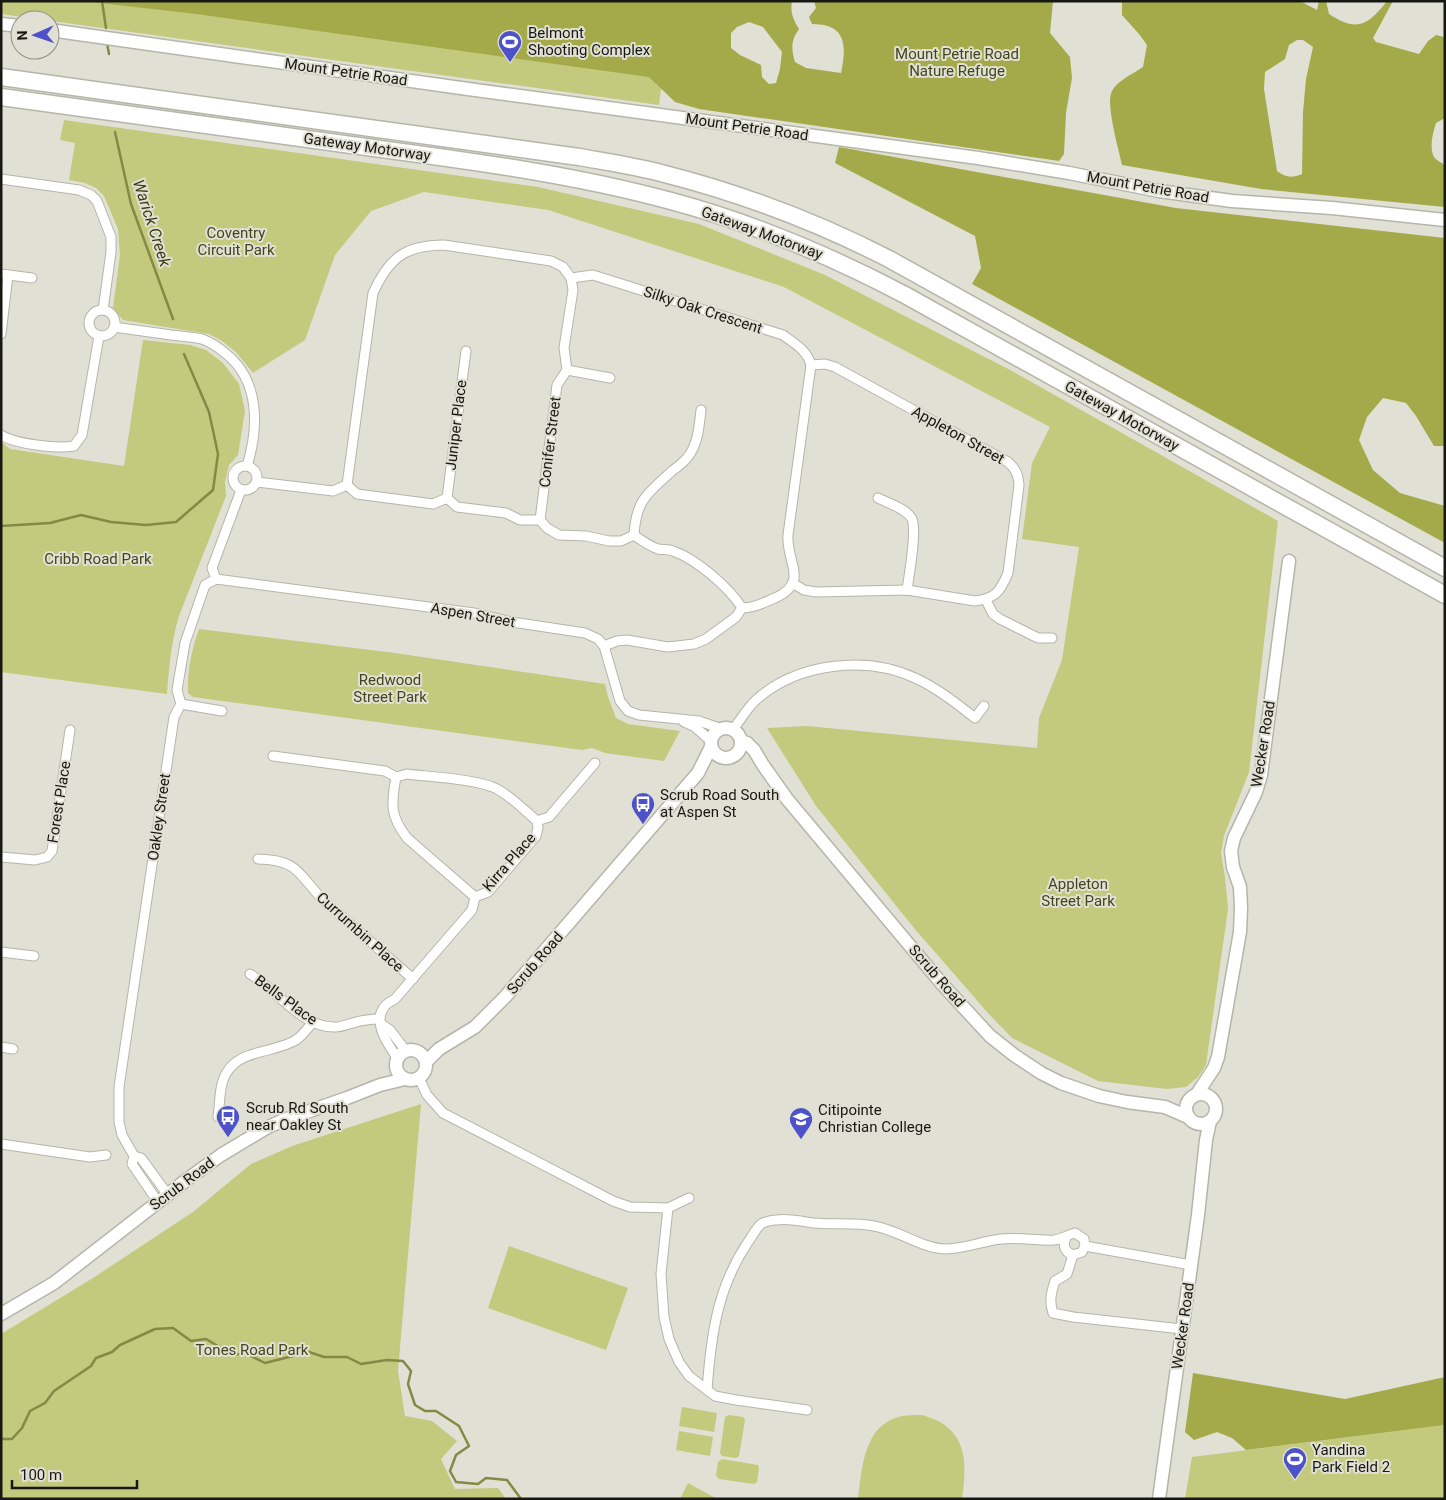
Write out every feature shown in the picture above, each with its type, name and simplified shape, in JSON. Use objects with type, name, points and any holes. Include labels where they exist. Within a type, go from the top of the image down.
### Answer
[{"type":"highway","name":"Gateway Motorway","points":[[1,78],[579,156],[660,173],[710,186],[832,232],[889,259],[1445,568]]},
{"type":"highway","name":"Gateway Motorway","points":[[1,97],[550,174],[648,194],[737,222],[831,258],[905,295],[1445,595]]},
{"type":"street","name":"Mount Petrie Road","points":[[60,31],[478,91],[978,158],[1168,193],[1232,201],[1332,208],[1445,220]]},
{"type":"street","points":[[1,179],[79,190],[91,195],[97,201],[111,237],[111,252],[103,310]]},
{"type":"street","points":[[347,485],[373,293],[382,273],[389,264],[414,249],[428,245],[444,245],[551,261],[563,267],[571,278],[573,290],[564,348],[567,370],[610,378]]},
{"type":"street","points":[[1,334],[5,274],[32,278]]},
{"type":"street","name":"Silky Oak Crescent","points":[[571,278],[593,275],[783,335],[803,350],[808,356],[811,365]]},
{"type":"street","points":[[98,336],[91,330],[89,321],[94,313],[103,310],[108,312],[112,316],[114,327]]},
{"type":"street","points":[[98,336],[108,334],[114,327]]},
{"type":"street","points":[[114,327],[203,340],[217,347],[230,357],[241,370],[250,386],[254,403],[253,438],[247,466]]},
{"type":"street","points":[[1,434],[17,441],[64,448],[74,446],[82,435],[98,336]]},
{"type":"street","name":"Juniper Place","points":[[447,498],[466,351]]},
{"type":"street","name":"Appleton Street","points":[[811,365],[825,364],[834,366],[1008,462],[1014,468],[1018,474],[1019,485],[1008,573],[995,596],[986,600]]},
{"type":"street","points":[[742,608],[753,608],[787,593],[794,584],[794,573],[787,544],[811,365]]},
{"type":"street","name":"Conifer Street","points":[[540,520],[557,385],[567,370]]},
{"type":"street","points":[[634,535],[635,520],[639,506],[650,491],[687,459],[694,447],[701,410]]},
{"type":"street","points":[[247,466],[256,472],[257,482],[251,490],[241,490],[234,484],[233,475],[238,468],[247,466]]},
{"type":"street","points":[[257,482],[333,491],[347,485]]},
{"type":"street","points":[[347,485],[357,494],[433,504],[447,498],[456,507],[506,514],[520,520],[540,520],[547,528],[558,535],[586,536],[609,541],[622,541],[634,535]]},
{"type":"street","points":[[216,579],[212,568],[241,490]]},
{"type":"street","points":[[878,498],[904,512],[911,518],[914,531],[907,590]]},
{"type":"street","points":[[634,535],[654,547],[672,551],[694,563],[714,577],[736,598],[742,608]]},
{"type":"street","name":"Wecker Road","points":[[1204,1153],[1185,1108],[1214,1068],[1218,1057],[1240,932],[1240,887],[1232,867],[1231,851],[1234,838],[1256,792],[1261,775],[1289,561]]},
{"type":"street","name":"Aspen Street","points":[[216,579],[474,613],[512,622],[585,633],[598,640],[604,646]]},
{"type":"street","name":"Oakley Street","points":[[163,1198],[132,1164],[134,1156],[122,1135],[119,1122],[119,1088],[174,717],[181,704],[177,690],[185,643],[205,585],[216,579]]},
{"type":"street","points":[[794,584],[804,590],[816,592],[907,590],[975,601],[986,600],[993,614],[1000,619],[1038,638],[1052,638]]},
{"type":"street","points":[[728,757],[740,750],[741,741],[740,736],[727,729],[699,721],[639,715],[628,711],[620,702],[604,646],[627,640],[668,647],[694,644],[706,639],[736,617],[742,608]]},
{"type":"street","points":[[711,744],[715,733],[727,729],[756,700],[778,684],[808,672],[830,666],[884,667],[913,677],[936,689],[973,720],[984,706]]},
{"type":"street","points":[[181,704],[222,711]]},
{"type":"street","points":[[680,720],[696,727],[711,744],[715,754],[728,757],[745,757],[763,765]]},
{"type":"street","name":"Forest Place","points":[[1,857],[35,860],[46,858],[52,851],[70,730]]},
{"type":"street","name":"Scrub Road","points":[[741,741],[747,743],[754,750],[787,799],[917,954],[990,1036],[1014,1056],[1041,1073],[1081,1091],[1126,1102],[1165,1107],[1189,1119]]},
{"type":"street","name":"Scrub Road","points":[[423,1058],[475,1026],[505,997],[698,773],[711,744]]},
{"type":"street","name":"Kirra Place","points":[[273,756],[385,772],[396,777],[407,774],[484,784],[497,789],[510,798],[537,821],[536,836],[488,892],[475,897],[472,910],[395,999],[384,1006],[381,1021]]},
{"type":"street","name":"Scrub Road","points":[[698,773],[728,757]]},
{"type":"street","points":[[537,821],[550,817],[595,764]]},
{"type":"street","points":[[396,777],[392,802],[393,816],[398,826],[407,838],[475,897]]},
{"type":"street","name":"Currumbin Place","points":[[258,859],[278,861],[293,866],[305,877],[313,890],[323,900],[413,979]]},
{"type":"street","points":[[1,952],[34,956]]},
{"type":"street","name":"Bells Place","points":[[250,974],[262,981],[312,1023],[324,1027],[337,1028],[366,1019],[381,1021]]},
{"type":"street","points":[[381,1021],[383,1037],[410,1080],[419,1078],[425,1070],[423,1058],[413,1050],[401,1065]]},
{"type":"street","points":[[218,1117],[222,1083],[226,1073],[233,1064],[242,1058],[295,1041],[304,1034],[312,1023]]},
{"type":"street","points":[[1,1048],[13,1049]]},
{"type":"street","name":"Scrub Road","points":[[1,1314],[54,1283],[163,1198],[222,1155],[266,1128],[284,1120],[380,1085],[401,1065]]},
{"type":"street","name":"Wecker Road","points":[[1159,1499],[1191,1265],[1204,1153],[1210,1121],[1216,1112],[1214,1102],[1214,1068]]},
{"type":"street","points":[[419,1078],[427,1095],[443,1113],[613,1201],[630,1206],[668,1208],[689,1198]]},
{"type":"street","points":[[1193,1097],[1207,1095],[1214,1102]]},
{"type":"street","name":"Scrub Road","points":[[1165,1107],[1193,1097]]},
{"type":"street","points":[[1189,1119],[1201,1124],[1210,1121]]},
{"type":"street","points":[[2,1145],[90,1157],[106,1155]]},
{"type":"street","points":[[668,1208],[661,1274],[664,1317],[669,1339],[679,1362],[689,1376],[715,1396],[807,1410]]},
{"type":"street","points":[[707,1390],[714,1322],[736,1260],[762,1223],[776,1219],[792,1219],[814,1223],[872,1225],[894,1231],[927,1246],[944,1249],[969,1247],[993,1240],[1012,1238],[1053,1240],[1066,1238],[1071,1234],[1078,1234],[1084,1239],[1085,1246],[1080,1254],[1073,1255],[1067,1252],[1064,1242],[1066,1238]]},
{"type":"street","points":[[1085,1246],[1191,1265]]},
{"type":"street","points":[[1073,1255],[1067,1274],[1055,1281],[1051,1291],[1050,1304],[1054,1313],[1073,1317],[1182,1329]]},
{"type":"green space","name":"Belmont Shooting Complex","points":[[1,1],[673,1],[659,105],[60,22],[60,10],[10,10],[10,15],[1,14]]},
{"type":"green space","name":"Mount Petrie Road Nature Refuge","points":[[83,1],[792,1],[792,15],[799,29],[792,45],[795,62],[806,68],[841,73],[844,54],[842,38],[832,28],[812,24],[809,17],[816,8],[814,1],[1053,1],[1050,33],[1070,57],[1072,78],[1066,113],[1064,154],[1059,161],[699,109],[675,102],[649,77],[196,14]],"holes":[[[749,22],[763,27],[782,52],[776,83],[769,84],[762,77],[761,65],[740,55],[731,48],[731,33],[737,27]]]},
{"type":"green space","points":[[1122,1],[1300,1],[1317,10],[1319,1],[1326,1],[1329,14],[1338,20],[1361,24],[1374,16],[1387,1],[1393,1],[1373,38],[1376,42],[1419,54],[1428,41],[1436,35],[1444,37],[1445,118],[1436,123],[1432,145],[1434,157],[1445,165],[1445,207],[1261,189],[1122,165],[1111,116],[1110,97],[1118,84],[1143,67],[1147,45],[1122,15]],"holes":[[[1297,40],[1303,40],[1313,47],[1306,79],[1303,112],[1302,174],[1289,177],[1277,171],[1264,89],[1265,72],[1285,59],[1289,45]]]},
{"type":"green space","name":"Appleton Street Park","points":[[64,120],[538,187],[699,224],[825,275],[1012,371],[1278,521],[1249,772],[1224,836],[1221,853],[1228,909],[1206,1065],[1198,1077],[1186,1087],[1167,1089],[1098,1081],[1012,1038],[914,928],[816,806],[767,728],[807,726],[1037,748],[1039,718],[1062,660],[1079,547],[1022,539],[1032,463],[1050,427],[784,287],[548,210],[424,192],[371,211],[335,255],[305,340],[253,373],[236,352],[209,334],[123,320],[113,308],[120,255],[118,229],[104,196],[96,188],[85,183],[69,180],[75,143],[60,140]]},
{"type":"green space","points":[[839,147],[1176,208],[1445,238],[1445,446],[1434,446],[1406,403],[1383,398],[1367,417],[1359,440],[1373,470],[1400,493],[1445,506],[1445,543],[972,284],[981,268],[975,236],[835,163]]},
{"type":"green space","name":"Cribb Road Park","points":[[143,340],[190,345],[206,350],[223,363],[239,384],[245,411],[238,455],[229,465],[225,482],[226,496],[176,626],[167,694],[1,672],[1,442],[10,449],[124,466]]},
{"type":"green space","name":"Redwood Street Park","points":[[199,629],[395,653],[605,684],[616,718],[628,724],[680,731],[664,761],[605,753],[592,748],[582,750],[193,697],[188,693],[188,677],[192,652]]},
{"type":"green space","name":"Tones Road Park","points":[[421,1104],[398,1371],[405,1416],[432,1421],[457,1441],[441,1459],[455,1489],[498,1488],[506,1499],[1,1499],[1,1334],[93,1278],[193,1212],[251,1164],[292,1146]]},
{"type":"green space","points":[[509,1246],[628,1288],[606,1350],[488,1308]]},
{"type":"green space","points":[[1193,1373],[1345,1399],[1445,1377],[1445,1425],[1246,1450],[1232,1438],[1217,1432],[1194,1440],[1185,1432]]},
{"type":"green space","points":[[682,1407],[717,1413],[714,1432],[679,1426]]},
{"type":"green space","points":[[729,1415],[743,1417],[745,1420],[739,1456],[736,1458],[722,1456],[720,1453],[725,1417]]},
{"type":"green space","points":[[922,1415],[938,1421],[949,1429],[961,1446],[964,1466],[962,1499],[858,1499],[861,1474],[867,1448],[872,1437],[889,1421],[902,1416]]},
{"type":"green space","points":[[1445,1425],[1445,1499],[1185,1499],[1192,1457]]},
{"type":"green space","points":[[679,1431],[713,1437],[710,1456],[676,1450]]},
{"type":"green space","points":[[722,1459],[758,1465],[757,1482],[754,1484],[719,1479],[716,1476],[718,1462]]},
{"type":"green space","points":[[688,1483],[717,1499],[680,1499]]},
{"type":"waterway","name":"Warick Creek","points":[[102,1],[106,28]]},
{"type":"waterway","name":"Warick Creek","points":[[107,43],[109,54]]},
{"type":"waterway","name":"Warick Creek","points":[[115,132],[131,204],[173,319]]},
{"type":"waterway","name":"Warick Creek","points":[[1,526],[50,523],[81,515],[111,522],[146,525],[176,522],[213,490],[218,454],[209,412],[184,354]]},
{"type":"waterway","points":[[1,1439],[12,1439],[22,1428],[30,1411],[45,1403],[54,1391],[91,1366],[96,1358],[112,1352],[120,1345],[155,1329],[173,1328],[191,1341],[206,1339],[233,1355],[245,1353],[265,1363],[309,1352],[324,1357],[347,1357],[361,1364],[387,1360],[403,1361],[411,1371],[408,1384],[415,1405],[425,1411],[436,1411],[459,1426],[469,1446],[456,1455],[450,1471],[456,1482],[478,1484],[486,1478],[507,1480],[521,1499]]},
{"type":"place","name":"Belmont Shooting Complex","points":[[510,63]]},
{"type":"place","name":"Scrub Road South at Aspen St","points":[[643,825]]},
{"type":"place","name":"Scrub Rd South near Oakley St","points":[[228,1138]]},
{"type":"place","name":"Citipointe Christian College","points":[[801,1140]]},
{"type":"place","name":"Yandina Park Field 2","points":[[1295,1480]]},
{"type":"park label","name":"Coventry Circuit Park","points":[[236,242]]}]
